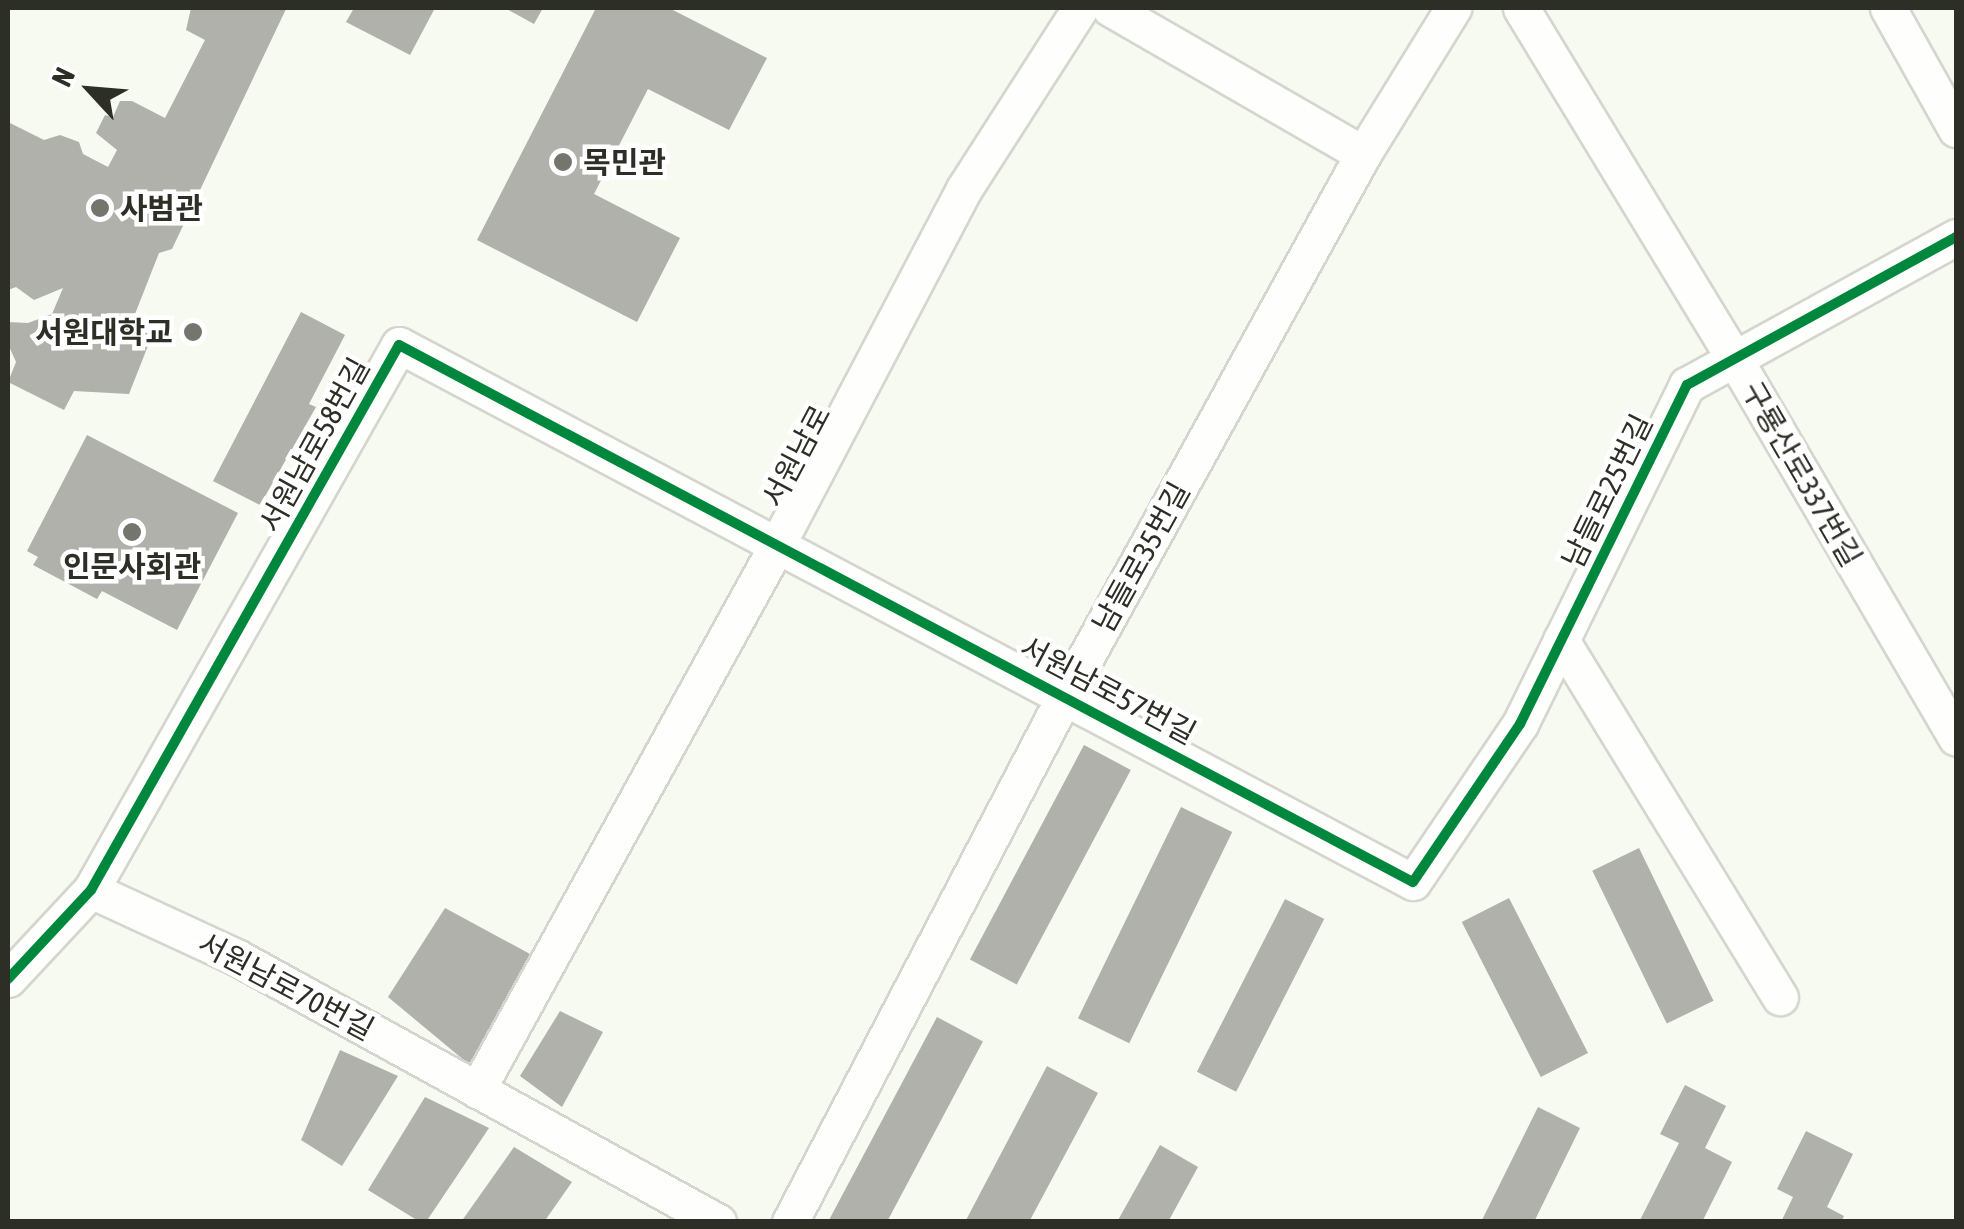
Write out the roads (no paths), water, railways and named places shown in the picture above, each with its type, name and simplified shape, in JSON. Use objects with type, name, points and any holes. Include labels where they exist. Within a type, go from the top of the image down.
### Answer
[{"type":"street","name":"서원남로","points":[[477,1090],[776,547],[964,189],[1080,8]]},
{"type":"street","points":[[1110,8],[1363,154]]},
{"type":"street","name":"남들로35번길","points":[[790,1222],[1064,694],[1363,154],[1453,8]]},
{"type":"street","name":"구룡산로337번길","points":[[1521,8],[1733,356],[1956,738]]},
{"type":"street","points":[[1888,8],[1956,129]]},
{"type":"street","name":"남들로25번길","points":[[1414,882],[1520,724],[1687,385],[1733,356],[1956,237]]},
{"type":"street","name":"서원남로58번길","points":[[90,890],[399,344],[776,547]]},
{"type":"street","name":"서원남로57번길","points":[[776,547],[1064,694],[1414,882]]},
{"type":"street","points":[[1561,640],[1780,996]]},
{"type":"street","points":[[8,979],[90,890]]},
{"type":"street","name":"서원남로70번길","points":[[90,890],[238,958],[718,1222]]},
{"type":"place","name":"목민관","points":[[563,162]]},
{"type":"place","name":"사범관","points":[[100,208]]},
{"type":"place","name":"서원대학교","points":[[193,332]]},
{"type":"place","name":"인문사회관","points":[[132,532]]}]
